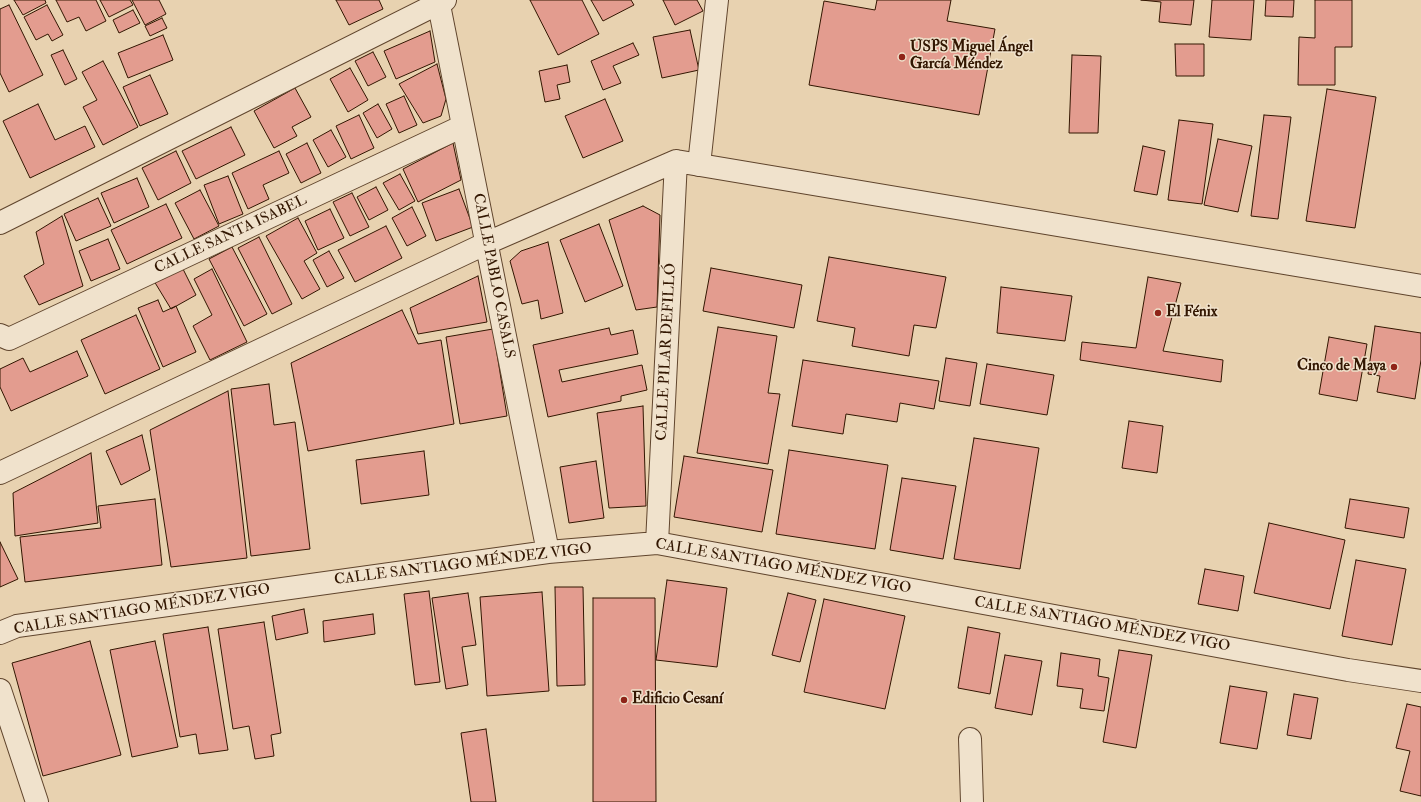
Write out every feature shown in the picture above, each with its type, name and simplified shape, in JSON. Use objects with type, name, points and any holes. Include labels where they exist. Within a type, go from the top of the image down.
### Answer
[{"type":"street","points":[[699,165],[717,0]]},
{"type":"street","points":[[0,223],[440,1]]},
{"type":"street","name":"CALLE PABLO CASALS","points":[[440,1],[463,126],[548,552]]},
{"type":"street","name":"CALLE SANTA ISABEL","points":[[0,335],[9,339],[463,126]]},
{"type":"street","points":[[0,473],[487,243],[676,161],[1421,286]]},
{"type":"street","name":"CALLE PILAR DEFILLÓ","points":[[656,543],[676,161]]},
{"type":"street","name":"CALLE SANTIAGO MÉNDEZ VIGO","points":[[0,633],[17,626],[548,552],[656,543],[1340,668],[1421,681]]},
{"type":"street","points":[[0,690],[37,802]]},
{"type":"street","points":[[970,739],[972,802]]},
{"type":"building","points":[[14,0],[45,0],[46,3],[23,15]]},
{"type":"building","points":[[56,0],[96,0],[106,21],[86,31],[79,17],[67,22]]},
{"type":"building","points":[[100,0],[130,0],[133,5],[109,17]]},
{"type":"building","points":[[132,0],[159,0],[166,14],[145,25]]},
{"type":"building","points":[[336,0],[379,0],[383,9],[349,25]]},
{"type":"building","points":[[530,0],[582,0],[599,34],[558,55]]},
{"type":"building","points":[[591,0],[631,0],[634,5],[603,21]]},
{"type":"building","points":[[663,0],[697,0],[703,11],[675,25]]},
{"type":"building","name":"USPS Miguel Ángel García Méndez","points":[[877,0],[951,0],[947,21],[995,29],[979,115],[809,85],[824,1],[875,10]]},
{"type":"building","points":[[1141,0],[1194,0],[1191,25],[1159,22],[1161,2]]},
{"type":"building","points":[[1212,0],[1254,0],[1251,40],[1209,37]]},
{"type":"building","points":[[1266,0],[1294,0],[1293,17],[1265,16]]},
{"type":"building","points":[[1315,0],[1352,0],[1352,47],[1335,47],[1335,85],[1298,85],[1299,37],[1315,38]]},
{"type":"building","points":[[9,5],[43,75],[9,92],[0,73],[0,9]]},
{"type":"building","points":[[47,5],[63,35],[52,41],[48,34],[36,40],[24,17]]},
{"type":"building","points":[[133,10],[140,23],[119,33],[113,20]]},
{"type":"building","points":[[162,18],[167,28],[150,36],[145,26]]},
{"type":"building","points":[[690,30],[699,70],[662,78],[653,37]]},
{"type":"building","points":[[430,31],[435,62],[396,79],[384,51]]},
{"type":"building","points":[[163,35],[173,60],[128,78],[118,53]]},
{"type":"building","points":[[633,43],[639,55],[613,66],[621,83],[603,90],[591,61]]},
{"type":"building","points":[[1175,44],[1204,44],[1204,76],[1176,76]]},
{"type":"building","points":[[63,50],[77,79],[65,85],[51,55]]},
{"type":"building","points":[[373,52],[386,77],[368,86],[355,61]]},
{"type":"building","points":[[1072,55],[1101,56],[1098,133],[1069,133]]},
{"type":"building","points":[[103,61],[138,127],[103,145],[83,107],[97,100],[82,72]]},
{"type":"building","points":[[437,64],[446,99],[441,116],[423,123],[399,84]]},
{"type":"building","points":[[567,65],[570,82],[557,85],[560,99],[545,102],[539,71]]},
{"type":"building","points":[[350,68],[368,100],[348,112],[330,79]]},
{"type":"building","points":[[150,75],[168,114],[140,126],[123,87]]},
{"type":"building","points":[[295,88],[311,117],[292,127],[297,136],[274,148],[254,111]]},
{"type":"building","points":[[1327,89],[1376,97],[1355,228],[1306,221]]},
{"type":"building","points":[[404,96],[417,125],[399,133],[386,104]]},
{"type":"building","points":[[605,99],[623,141],[583,158],[565,116]]},
{"type":"building","points":[[38,104],[55,140],[85,126],[95,147],[30,178],[3,121]]},
{"type":"building","points":[[378,104],[392,129],[377,138],[363,113]]},
{"type":"building","points":[[359,115],[374,148],[351,159],[336,126]]},
{"type":"building","points":[[1264,115],[1291,117],[1278,219],[1251,216]]},
{"type":"building","points":[[1179,120],[1213,124],[1202,204],[1168,200]]},
{"type":"building","points":[[231,127],[245,155],[196,179],[182,151]]},
{"type":"building","points":[[331,130],[346,157],[328,167],[313,140]]},
{"type":"building","points":[[1218,139],[1252,146],[1238,212],[1204,205]]},
{"type":"building","points":[[307,143],[321,173],[301,183],[286,154]]},
{"type":"building","points":[[453,143],[461,180],[418,202],[403,169]]},
{"type":"building","points":[[1143,146],[1165,151],[1157,195],[1134,191]]},
{"type":"building","points":[[176,151],[191,183],[158,200],[142,168]]},
{"type":"building","points":[[279,151],[289,173],[263,185],[269,199],[248,209],[232,173]]},
{"type":"building","points":[[400,174],[415,201],[399,210],[383,183]]},
{"type":"building","points":[[228,176],[243,214],[219,224],[204,185]]},
{"type":"building","points":[[137,178],[149,207],[114,223],[101,193]]},
{"type":"building","points":[[376,187],[388,210],[369,220],[357,197]]},
{"type":"building","points":[[459,189],[473,227],[436,241],[422,203]]},
{"type":"building","points":[[200,190],[219,226],[194,239],[175,203]]},
{"type":"building","points":[[352,193],[369,227],[350,236],[333,202]]},
{"type":"building","points":[[98,198],[111,226],[76,241],[64,214]]},
{"type":"building","points":[[166,204],[182,238],[127,264],[111,230]]},
{"type":"building","points":[[643,206],[660,215],[657,307],[636,310],[609,220]]},
{"type":"building","points":[[412,207],[426,236],[407,246],[392,218]]},
{"type":"building","points":[[330,209],[344,238],[318,250],[305,221]]},
{"type":"building","points":[[62,216],[83,286],[39,305],[24,276],[44,264],[36,232]]},
{"type":"building","points":[[298,218],[317,253],[304,261],[320,289],[302,299],[266,236]]},
{"type":"building","points":[[599,224],[623,286],[585,302],[560,240]]},
{"type":"building","points":[[386,226],[402,258],[355,282],[338,250]]},
{"type":"building","points":[[259,237],[292,304],[272,314],[238,248]]},
{"type":"building","points":[[108,239],[120,269],[91,281],[79,251]]},
{"type":"building","points":[[548,242],[563,313],[541,319],[538,300],[522,304],[510,261],[521,251]]},
{"type":"building","points":[[232,247],[267,314],[244,326],[209,259]]},
{"type":"building","points":[[329,251],[344,278],[327,287],[313,260]]},
{"type":"building","points":[[829,257],[946,277],[936,328],[914,325],[909,356],[852,346],[855,328],[817,321]]},
{"type":"building","points":[[182,267],[196,295],[171,309],[154,281]]},
{"type":"building","points":[[711,268],[802,285],[794,328],[703,311]]},
{"type":"building","points":[[212,269],[247,342],[210,360],[193,326],[212,315],[194,279]]},
{"type":"building","points":[[478,276],[487,322],[418,334],[410,308]]},
{"type":"building","name":"El Fénix","points":[[1148,277],[1181,283],[1163,351],[1223,360],[1221,382],[1080,360],[1082,342],[1136,348]]},
{"type":"building","points":[[1001,287],[1072,296],[1065,341],[997,333]]},
{"type":"building","points":[[158,300],[163,312],[176,306],[196,352],[163,367],[138,308]]},
{"type":"building","points":[[402,310],[418,344],[441,340],[454,424],[308,451],[291,363]]},
{"type":"building","points":[[136,315],[160,369],[105,394],[81,340]]},
{"type":"building","name":"Cinco de Maya","points":[[1375,326],[1421,333],[1421,360],[1415,399],[1377,392],[1380,376],[1368,374]]},
{"type":"building","points":[[718,327],[777,336],[768,393],[780,394],[768,464],[697,453]]},
{"type":"building","points":[[609,328],[611,335],[633,330],[638,354],[559,370],[562,382],[642,365],[647,390],[621,396],[621,401],[548,417],[533,345]]},
{"type":"building","points":[[493,329],[507,416],[460,424],[446,337]]},
{"type":"building","points":[[1329,337],[1367,344],[1357,401],[1319,394]]},
{"type":"building","points":[[77,351],[88,376],[11,411],[0,387],[0,369],[23,358],[30,372]]},
{"type":"building","points":[[946,358],[977,363],[970,406],[939,401]]},
{"type":"building","points":[[803,360],[939,381],[934,409],[900,403],[897,422],[846,414],[843,434],[792,426]]},
{"type":"building","points":[[987,364],[1054,375],[1047,415],[980,404]]},
{"type":"building","points":[[269,384],[274,425],[295,422],[310,549],[251,556],[231,389]]},
{"type":"building","points":[[228,391],[247,558],[171,567],[150,430]]},
{"type":"building","points":[[643,406],[646,506],[609,508],[597,413]]},
{"type":"building","points":[[1129,421],[1163,426],[1157,473],[1122,468]]},
{"type":"building","points":[[142,435],[150,470],[121,485],[106,451]]},
{"type":"building","points":[[974,438],[1039,448],[1020,569],[954,559]]},
{"type":"building","points":[[789,450],[888,465],[875,549],[776,534]]},
{"type":"building","points":[[424,451],[429,495],[361,504],[356,460]]},
{"type":"building","points":[[91,453],[98,523],[15,536],[13,493]]},
{"type":"building","points":[[684,456],[773,470],[762,532],[674,517]]},
{"type":"building","points":[[596,461],[604,518],[569,523],[560,467]]},
{"type":"building","points":[[902,478],[956,486],[943,559],[890,550]]},
{"type":"building","points":[[155,499],[162,565],[25,582],[20,537],[101,528],[98,506]]},
{"type":"building","points":[[1350,499],[1409,508],[1404,538],[1345,528]]},
{"type":"building","points":[[1269,523],[1345,540],[1330,609],[1254,593]]},
{"type":"building","points":[[0,542],[18,579],[0,587]]},
{"type":"building","points":[[1356,560],[1406,569],[1392,645],[1342,636]]},
{"type":"building","points":[[1205,569],[1244,576],[1238,611],[1198,604]]},
{"type":"building","points":[[667,580],[727,588],[717,667],[656,660]]},
{"type":"building","points":[[555,587],[583,587],[585,685],[557,686]]},
{"type":"building","points":[[429,591],[440,682],[415,685],[404,594]]},
{"type":"building","points":[[542,592],[549,691],[487,696],[480,597]]},
{"type":"building","points":[[468,593],[476,645],[462,647],[468,685],[446,689],[432,598]]},
{"type":"building","points":[[788,593],[816,600],[800,662],[772,655]]},
{"type":"building","name":"Edificio Cesaní","points":[[593,598],[655,598],[656,802],[593,802]]},
{"type":"building","points":[[824,599],[905,616],[885,709],[804,692]]},
{"type":"building","points":[[304,609],[308,633],[276,640],[272,616]]},
{"type":"building","points":[[373,614],[375,634],[324,642],[323,621]]},
{"type":"building","points":[[264,622],[281,733],[271,735],[274,756],[255,759],[249,726],[233,729],[218,629]]},
{"type":"building","points":[[208,627],[228,750],[199,754],[196,734],[180,737],[163,634]]},
{"type":"building","points":[[968,627],[1000,633],[990,694],[958,688]]},
{"type":"building","points":[[90,641],[121,755],[43,776],[12,663]]},
{"type":"building","points":[[155,641],[178,747],[132,757],[110,650]]},
{"type":"building","points":[[1119,650],[1152,655],[1136,748],[1103,742]]},
{"type":"building","points":[[1061,653],[1100,659],[1098,676],[1109,678],[1104,711],[1080,708],[1083,689],[1057,686]]},
{"type":"building","points":[[1005,655],[1042,661],[1032,715],[995,708]]},
{"type":"building","points":[[1230,686],[1267,692],[1257,749],[1220,743]]},
{"type":"building","points":[[1294,694],[1318,698],[1311,739],[1287,735]]},
{"type":"building","points":[[1407,704],[1421,707],[1421,796],[1400,791],[1410,751],[1396,748]]},
{"type":"building","points":[[486,729],[496,802],[471,802],[461,733]]},
{"type":"place","name":"USPS Miguel Ángel García Méndez","points":[[902,57]]},
{"type":"place","name":"El Fénix","points":[[1158,313]]},
{"type":"place","name":"Cinco de Maya","points":[[1394,367]]},
{"type":"place","name":"Edificio Cesaní","points":[[624,700]]}]
